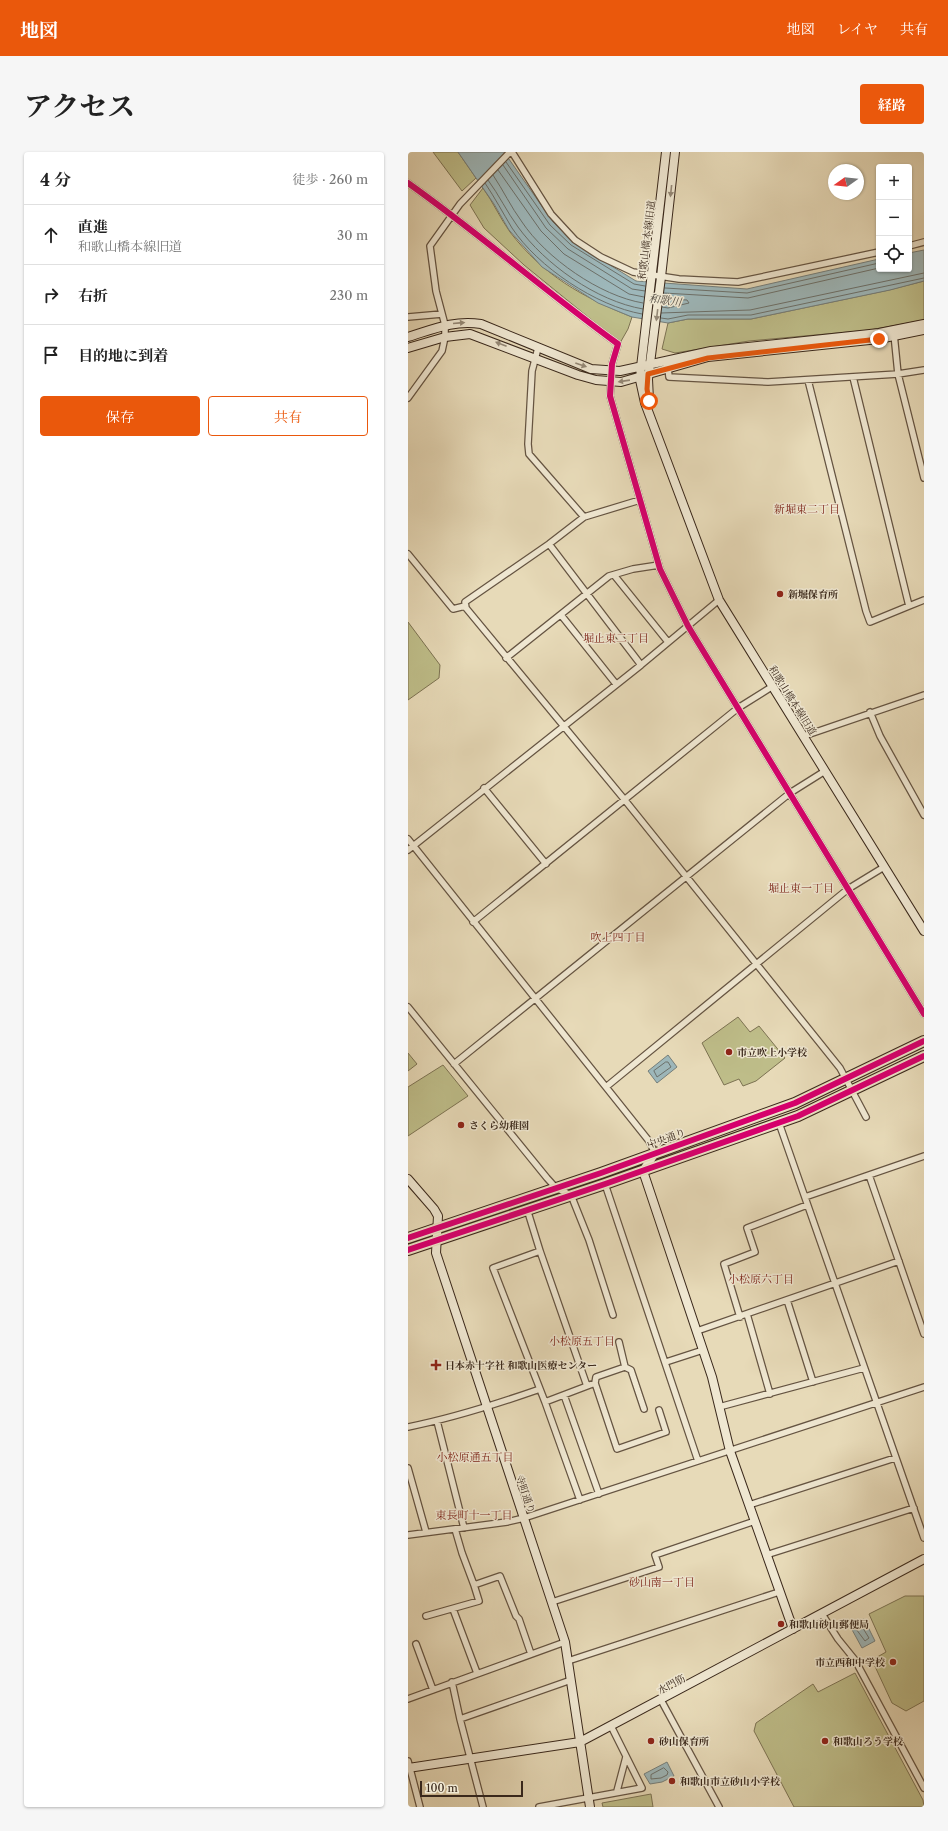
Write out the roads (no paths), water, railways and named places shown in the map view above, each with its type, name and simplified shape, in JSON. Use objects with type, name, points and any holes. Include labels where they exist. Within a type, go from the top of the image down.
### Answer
[{"type":"highway","name":"中央通り","points":[[408,1238],[556,1188],[795,1103],[846,1080],[924,1041]]},
{"type":"highway","points":[[408,1250],[643,1171],[798,1116],[924,1056]]},
{"type":"street","points":[[408,398],[442,351],[445,337],[445,325],[436,291],[430,246],[452,214],[511,152],[551,214],[575,240],[601,257],[633,272],[652,278],[738,282],[876,253]]},
{"type":"street","name":"和歌山橋本線旧道","points":[[644,376],[650,365],[648,350],[652,278],[666,152]]},
{"type":"street","name":"和歌山橋本線旧道","points":[[675,152],[661,279],[648,350],[641,367],[649,401],[669,468],[719,600],[924,931]]},
{"type":"street","points":[[408,183],[452,214],[564,306],[618,344],[611,371],[610,396],[659,566],[688,626],[924,1014]]},
{"type":"street","points":[[912,245],[924,242]]},
{"type":"street","points":[[408,317],[442,314]]},
{"type":"street","points":[[408,337],[458,322],[481,324],[591,369],[611,371],[641,367],[711,351],[924,330]]},
{"type":"street","points":[[408,348],[458,334],[478,336],[578,375],[610,382],[621,382],[708,358],[894,333],[924,324]]},
{"type":"street","points":[[894,333],[898,374],[924,478]]},
{"type":"street","points":[[538,348],[532,378],[528,444],[529,454],[584,517]]},
{"type":"street","points":[[668,368],[669,377],[768,382],[898,374],[924,370]]},
{"type":"street","points":[[853,377],[910,606]]},
{"type":"street","points":[[808,380],[870,622],[924,600]]},
{"type":"street","points":[[465,606],[465,602],[549,544],[584,517],[640,500]]},
{"type":"street","points":[[549,544],[641,665]]},
{"type":"street","points":[[408,554],[452,609],[465,606]]},
{"type":"street","points":[[506,658],[609,576],[659,566]]},
{"type":"street","points":[[614,575],[668,642]]},
{"type":"street","points":[[408,850],[484,788],[641,665],[719,600]]},
{"type":"street","points":[[465,606],[506,658],[624,799],[840,1068],[866,1117]]},
{"type":"street","points":[[561,615],[616,684]]},
{"type":"street","points":[[473,922],[738,708],[773,686]]},
{"type":"street","points":[[804,736],[870,712],[924,695]]},
{"type":"street","points":[[870,712],[880,736],[924,815]]},
{"type":"street","points":[[454,1064],[685,876],[790,793],[825,771]]},
{"type":"street","points":[[484,788],[546,864]]},
{"type":"street","points":[[408,839],[650,1141],[655,1153],[643,1171],[712,1377],[730,1451],[766,1556],[794,1630]]},
{"type":"street","points":[[606,1087],[848,889],[884,867]]},
{"type":"street","points":[[408,1007],[556,1188],[571,1195],[589,1240],[613,1315]]},
{"type":"street","points":[[779,1123],[924,1538]]},
{"type":"street","points":[[805,1197],[924,1156]]},
{"type":"street","points":[[869,1175],[924,1334]]},
{"type":"street","name":"寺町通り","points":[[408,1179],[434,1209],[438,1222],[435,1241],[436,1253],[565,1642],[590,1807]]},
{"type":"street","points":[[605,1184],[698,1461]]},
{"type":"street","points":[[740,1317],[724,1264],[755,1252],[747,1228],[807,1205]]},
{"type":"street","points":[[527,1209],[587,1386]]},
{"type":"street","points":[[540,1251],[493,1268],[545,1402],[580,1500]]},
{"type":"street","points":[[697,1331],[899,1261]]},
{"type":"street","points":[[787,1300],[813,1382]]},
{"type":"street","points":[[747,1314],[770,1394]]},
{"type":"street","points":[[619,1342],[625,1367]]},
{"type":"street","points":[[666,1362],[703,1350]]},
{"type":"street","points":[[644,1409],[631,1370],[625,1367],[596,1377],[595,1383],[617,1449],[666,1432],[659,1410]]},
{"type":"street","points":[[719,1407],[864,1368]]},
{"type":"street","points":[[545,1402],[595,1383]]},
{"type":"street","points":[[408,1536],[524,1518],[924,1387]]},
{"type":"street","points":[[408,1427],[437,1421],[486,1407],[540,1389]]},
{"type":"street","points":[[564,1395],[599,1494]]},
{"type":"street","points":[[437,1421],[464,1528]]},
{"type":"street","points":[[749,1505],[895,1458]]},
{"type":"street","points":[[408,1468],[426,1532]]},
{"type":"street","points":[[766,1556],[914,1508]]},
{"type":"street","points":[[552,1602],[659,1567],[655,1555],[755,1521]]},
{"type":"street","points":[[426,1616],[479,1601],[455,1529]]},
{"type":"street","name":"水門筋","points":[[409,1766],[470,1759],[580,1742],[794,1630],[924,1559]]},
{"type":"street","points":[[474,1585],[500,1576],[516,1616],[519,1619],[531,1654]]},
{"type":"street","points":[[568,1661],[779,1592]]},
{"type":"street","points":[[453,1609],[477,1673]]},
{"type":"street","points":[[822,1614],[838,1639],[855,1660],[924,1788]]},
{"type":"street","points":[[408,1699],[565,1642]]},
{"type":"street","points":[[416,1644],[433,1690]]},
{"type":"street","points":[[460,1719],[571,1680]]},
{"type":"street","points":[[452,1682],[483,1807]]},
{"type":"street","points":[[661,1700],[718,1807]]},
{"type":"street","points":[[539,1807],[589,1798],[617,1791],[642,1788],[611,1726]]},
{"type":"street","points":[[617,1791],[626,1757]]},
{"type":"street","points":[[409,1766],[420,1807]]},
{"type":"water","name":"和歌川","points":[[458,152],[504,152],[553,222],[574,243],[636,281],[747,289],[876,260],[876,272],[912,272],[912,252],[924,250],[924,281],[890,290],[751,319],[688,319],[668,323],[632,317],[598,303],[542,267],[509,230],[494,204]]},
{"type":"water","points":[[668,1055],[677,1067],[657,1083],[648,1071]]},
{"type":"water","points":[[864,1619],[875,1641],[862,1648],[850,1626]]},
{"type":"water","points":[[667,1762],[674,1776],[662,1782],[650,1784],[644,1774]]},
{"type":"place","name":"新堀保育所","points":[[780,594]]},
{"type":"place","name":"市立吹上小学校","points":[[729,1052]]},
{"type":"place","name":"さくら幼稚園","points":[[461,1125]]},
{"type":"place","name":"日本赤十字社 和歌山医療センター","points":[[436,1365]]},
{"type":"place","name":"和歌山砂山郵便局","points":[[781,1624]]},
{"type":"place","name":"市立西和中学校","points":[[893,1662]]},
{"type":"place","name":"砂山保育所","points":[[651,1741]]},
{"type":"place","name":"和歌山ろう学校","points":[[825,1741]]},
{"type":"place","name":"和歌山市立砂山小学校","points":[[672,1781]]},
{"type":"district","name":"新堀東二丁目","points":[[807,509]]},
{"type":"district","name":"堀止東二丁目","points":[[616,638]]},
{"type":"district","name":"堀止東一丁目","points":[[801,888]]},
{"type":"district","name":"吹上四丁目","points":[[618,937]]},
{"type":"district","name":"小松原六丁目","points":[[761,1279]]},
{"type":"district","name":"小松原五丁目","points":[[582,1341]]},
{"type":"district","name":"小松原通五丁目","points":[[475,1457]]},
{"type":"district","name":"東長町十一丁目","points":[[474,1515]]},
{"type":"district","name":"砂山南一丁目","points":[[662,1582]]}]
